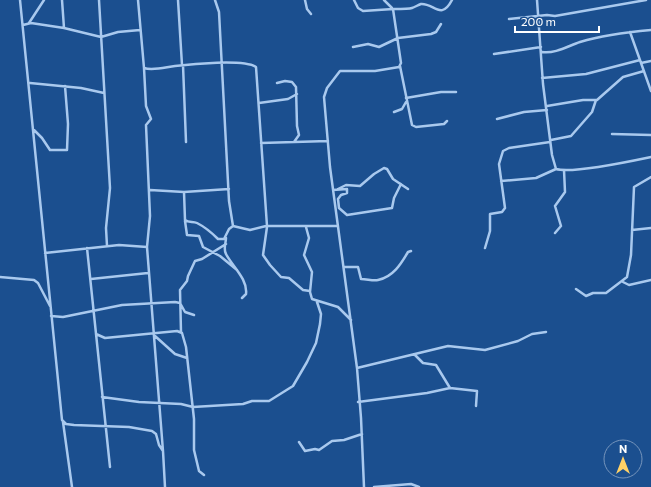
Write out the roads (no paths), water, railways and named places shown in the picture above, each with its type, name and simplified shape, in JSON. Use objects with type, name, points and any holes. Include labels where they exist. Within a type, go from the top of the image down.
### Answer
[{"type":"street","points":[[20,0],[30,83],[51,316],[72,487]]},
{"type":"street","points":[[28,23],[44,0]]},
{"type":"street","points":[[62,0],[64,28]]},
{"type":"street","points":[[99,0],[110,188],[106,228],[107,246]]},
{"type":"street","points":[[138,0],[146,106],[151,119],[146,126],[150,190],[150,216],[147,247],[150,304],[161,404],[165,487]]},
{"type":"street","points":[[178,0],[183,65],[186,142]]},
{"type":"street","points":[[215,0],[219,12],[229,189],[233,226]]},
{"type":"street","points":[[305,0],[307,9],[311,14]]},
{"type":"street","points":[[354,0],[358,8],[363,11],[403,7],[412,8],[424,4],[443,10],[446,9],[452,0]]},
{"type":"street","points":[[384,0],[393,9],[398,38],[400,66],[412,125],[416,127],[444,124],[447,121]]},
{"type":"street","points":[[537,0],[542,52],[542,78],[556,169]]},
{"type":"street","points":[[509,19],[555,16],[646,0]]},
{"type":"street","points":[[23,25],[28,23],[64,28],[101,37],[118,32],[140,30]]},
{"type":"street","points":[[353,47],[368,44],[378,47],[398,38],[436,32],[441,24]]},
{"type":"street","points":[[542,52],[552,52],[570,47],[580,42],[630,32],[651,30]]},
{"type":"street","points":[[630,32],[651,91]]},
{"type":"street","points":[[494,54],[541,46]]},
{"type":"street","points":[[542,78],[586,74],[641,61],[651,61]]},
{"type":"street","points":[[144,68],[150,69],[183,65],[221,63],[250,64],[256,67],[267,226],[263,255],[281,277],[289,278],[303,290],[310,291]]},
{"type":"street","points":[[364,487],[357,368],[333,190],[324,97],[327,88],[338,73],[343,70],[375,71],[400,66]]},
{"type":"street","points":[[486,248],[490,231],[490,214],[502,212],[506,208],[499,161],[505,150],[571,136],[592,112],[597,100],[623,77],[644,70]]},
{"type":"street","points":[[277,83],[284,81],[292,82],[297,94],[296,109],[299,135],[294,142]]},
{"type":"street","points":[[30,83],[65,86],[104,93]]},
{"type":"street","points":[[34,130],[42,138],[50,150],[67,150],[68,124],[65,86]]},
{"type":"street","points":[[406,98],[441,92],[456,92]]},
{"type":"street","points":[[259,103],[288,99],[297,94]]},
{"type":"street","points":[[547,106],[583,100],[597,100]]},
{"type":"street","points":[[394,112],[402,109],[406,101]]},
{"type":"street","points":[[497,119],[524,112],[547,110]]},
{"type":"street","points":[[612,134],[651,135]]},
{"type":"street","points":[[261,142],[328,141]]},
{"type":"street","points":[[501,181],[536,178],[556,169],[564,170],[608,165],[651,157]]},
{"type":"street","points":[[338,190],[346,185],[360,186],[384,168],[387,169],[393,179],[408,189]]},
{"type":"street","points":[[555,233],[561,226],[555,206],[565,192],[564,170]]},
{"type":"street","points":[[576,290],[586,296],[594,293],[606,293],[623,282],[629,271],[634,188],[651,177]]},
{"type":"street","points":[[333,190],[347,190],[347,193],[341,195],[338,199],[339,208],[347,215],[392,208],[394,198],[401,184]]},
{"type":"street","points":[[150,190],[184,192],[229,189]]},
{"type":"street","points":[[184,192],[187,235],[199,236],[203,247],[213,252],[237,270]]},
{"type":"street","points":[[185,220],[189,223],[197,223],[218,239],[222,240],[226,237]]},
{"type":"street","points":[[233,226],[250,230],[267,226],[338,226]]},
{"type":"street","points":[[233,226],[229,229],[226,237],[226,254],[237,270],[246,289],[246,294],[242,298]]},
{"type":"street","points":[[306,227],[309,238],[304,252],[305,258],[312,272],[310,291],[312,299],[317,302],[338,307],[351,320]]},
{"type":"street","points":[[632,230],[651,228]]},
{"type":"street","points":[[204,475],[199,471],[194,450],[193,407],[187,358],[181,332],[180,290],[187,281],[195,261],[202,259],[226,244]]},
{"type":"street","points":[[45,253],[107,246],[147,247]]},
{"type":"street","points":[[87,248],[104,427],[110,467]]},
{"type":"street","points":[[344,267],[358,267],[361,279],[380,280],[394,272],[400,266],[408,252],[411,251]]},
{"type":"street","points":[[91,279],[148,273]]},
{"type":"street","points":[[0,277],[34,280],[38,283],[50,306]]},
{"type":"street","points":[[623,282],[629,285],[651,280]]},
{"type":"street","points":[[102,397],[161,404],[182,404],[193,407],[268,401],[293,386],[306,366],[316,341],[321,314],[317,302]]},
{"type":"street","points":[[51,316],[58,318],[122,305],[180,303]]},
{"type":"street","points":[[180,303],[185,312],[194,315]]},
{"type":"street","points":[[96,334],[105,338],[181,332]]},
{"type":"street","points":[[357,368],[448,346],[485,350],[532,334],[546,332]]},
{"type":"street","points":[[154,335],[175,354],[187,358]]},
{"type":"street","points":[[415,355],[423,363],[436,365],[450,388]]},
{"type":"street","points":[[358,402],[427,393],[450,388],[477,391],[476,406]]},
{"type":"street","points":[[63,422],[74,425],[128,427],[152,431],[156,434],[159,445],[163,451]]},
{"type":"street","points":[[299,442],[305,451],[315,449],[319,450],[332,442],[362,434]]},
{"type":"street","points":[[374,487],[411,484],[419,487]]}]
